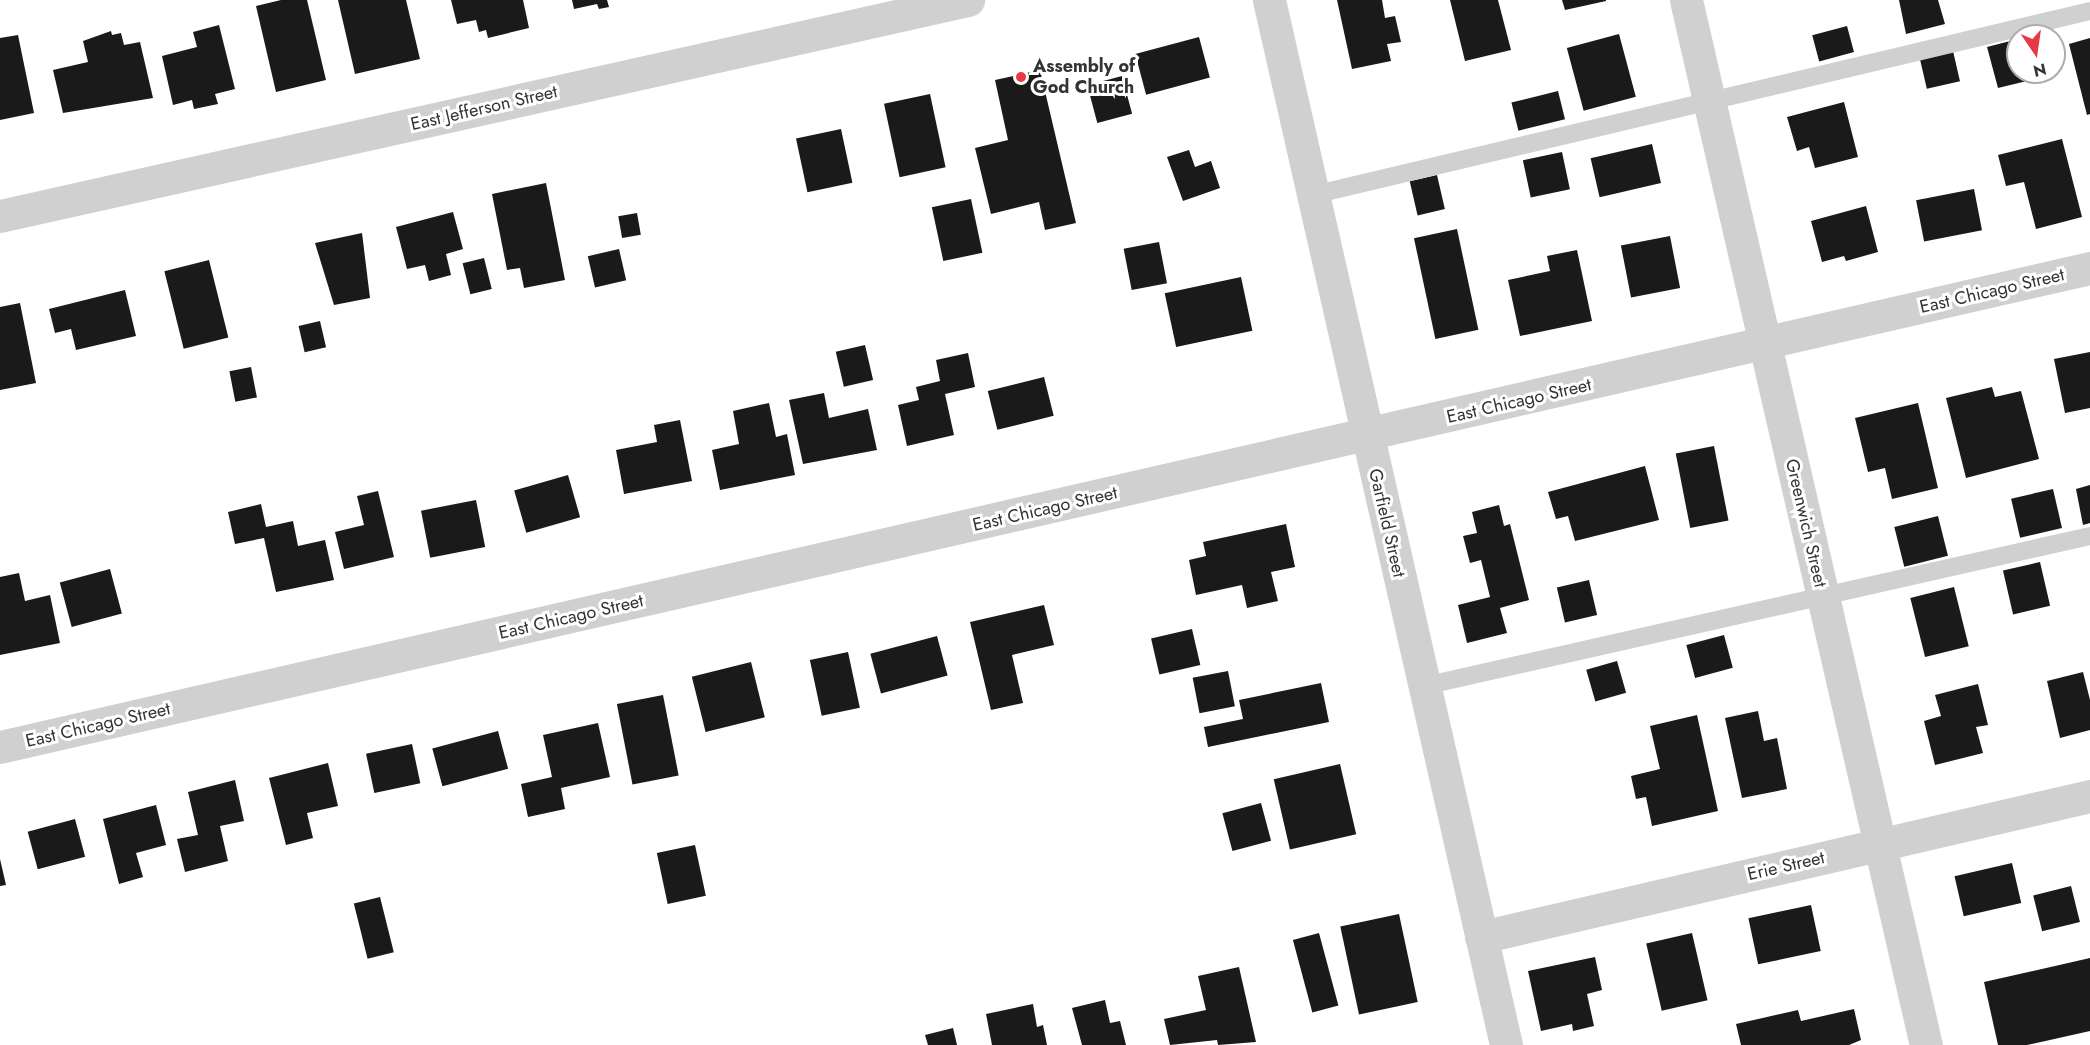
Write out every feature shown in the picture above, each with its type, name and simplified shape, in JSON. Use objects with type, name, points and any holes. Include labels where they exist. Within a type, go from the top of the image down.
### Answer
[{"type":"street","name":"East Jefferson Street","points":[[0,216],[968,0]]},
{"type":"street","name":"Garfield Street","points":[[1269,0],[1506,1045]]},
{"type":"street","name":"Greenwich Street","points":[[1686,0],[1926,1045]]},
{"type":"street","name":"East Chicago Street","points":[[0,747],[1368,436],[2090,268]]},
{"type":"street","name":"Erie Street","points":[[1481,936],[2090,796]]},
{"type":"lane","points":[[1313,195],[2090,11]]},
{"type":"lane","points":[[1424,686],[2090,536]]},
{"type":"building","points":[[281,0],[307,0],[326,80],[276,92],[256,6]]},
{"type":"building","points":[[338,0],[406,0],[420,59],[355,74]]},
{"type":"building","points":[[451,0],[523,0],[529,28],[488,38],[486,30],[479,32],[476,20],[457,24]]},
{"type":"building","points":[[572,0],[607,0],[609,7],[599,9],[597,4],[574,9]]},
{"type":"building","points":[[1337,0],[1382,0],[1385,18],[1395,16],[1401,42],[1387,44],[1391,61],[1352,69]]},
{"type":"building","points":[[1450,0],[1498,0],[1511,50],[1465,61]]},
{"type":"building","points":[[1562,0],[1606,0],[1606,1],[1565,10]]},
{"type":"building","points":[[1899,0],[1938,0],[1945,24],[1906,34]]},
{"type":"building","points":[[219,25],[235,89],[215,94],[218,104],[194,109],[192,100],[173,105],[162,56],[197,47],[193,32]]},
{"type":"building","points":[[1847,26],[1854,52],[1819,61],[1812,35]]},
{"type":"building","points":[[111,31],[112,35],[121,33],[124,45],[140,42],[153,98],[63,113],[53,70],[88,62],[83,41]]},
{"type":"building","points":[[1619,34],[1636,97],[1584,111],[1567,48]]},
{"type":"building","points":[[18,35],[34,113],[0,120],[0,38]]},
{"type":"building","points":[[1199,37],[1210,78],[1146,95],[1135,54]]},
{"type":"building","points":[[2090,38],[2090,114],[2087,115],[2069,44]]},
{"type":"building","points":[[2006,42],[2006,84],[2014,84],[1998,88],[1987,47]]},
{"type":"building","points":[[1953,51],[1960,81],[1927,89],[1920,59]]},
{"type":"building","points":[[1040,70],[1076,223],[1045,230],[1039,202],[991,214],[975,148],[1008,140],[995,80]]},
{"type":"building","points":[[1122,76],[1132,114],[1097,123],[1087,85]]},
{"type":"building","points":[[1558,91],[1565,119],[1518,131],[1511,103]]},
{"type":"building","points":[[930,94],[946,167],[900,177],[884,104]]},
{"type":"building","points":[[1844,102],[1858,157],[1815,168],[1809,147],[1797,151],[1787,117]]},
{"type":"building","points":[[841,129],[852,183],[807,192],[796,139]]},
{"type":"building","points":[[2062,139],[2082,217],[2036,229],[2024,182],[2006,186],[1998,155]]},
{"type":"building","points":[[1652,144],[1661,183],[1600,197],[1591,158]]},
{"type":"building","points":[[1189,150],[1195,167],[1211,161],[1220,188],[1183,201],[1167,157]]},
{"type":"building","points":[[1562,152],[1570,189],[1531,197],[1523,160]]},
{"type":"building","points":[[1437,175],[1445,209],[1418,215],[1410,181]]},
{"type":"building","points":[[546,183],[565,280],[524,288],[520,268],[507,270],[492,194]]},
{"type":"building","points":[[1974,189],[1982,230],[1924,241],[1916,200]]},
{"type":"building","points":[[971,199],[982,253],[943,261],[932,207]]},
{"type":"building","points":[[1866,206],[1878,252],[1846,261],[1844,256],[1822,262],[1811,221]]},
{"type":"building","points":[[453,212],[463,249],[446,254],[451,275],[429,281],[425,265],[407,269],[396,227]]},
{"type":"building","points":[[637,213],[641,235],[622,238],[618,216]]},
{"type":"building","points":[[1457,229],[1478,330],[1435,339],[1414,238]]},
{"type":"building","points":[[362,233],[370,298],[334,305],[315,243]]},
{"type":"building","points":[[1670,236],[1680,288],[1631,298],[1621,246]]},
{"type":"building","points":[[1159,242],[1167,283],[1132,290],[1124,249]]},
{"type":"building","points":[[619,249],[626,280],[595,287],[588,256]]},
{"type":"building","points":[[1577,250],[1592,321],[1520,336],[1508,280],[1550,271],[1547,256]]},
{"type":"building","points":[[484,258],[492,289],[470,294],[463,263]]},
{"type":"building","points":[[209,260],[228,338],[184,349],[164,271]]},
{"type":"building","points":[[1241,277],[1252,331],[1176,347],[1165,293]]},
{"type":"building","points":[[125,290],[136,336],[76,350],[71,329],[55,333],[49,309]]},
{"type":"building","points":[[20,303],[36,383],[0,390],[0,307]]},
{"type":"building","points":[[320,321],[326,347],[305,352],[299,326]]},
{"type":"building","points":[[865,345],[873,380],[844,387],[836,352]]},
{"type":"building","points":[[2090,352],[2090,408],[2065,413],[2054,359]]},
{"type":"building","points":[[968,353],[975,387],[945,394],[954,435],[907,446],[898,405],[919,400],[916,387],[940,381],[936,360]]},
{"type":"building","points":[[251,367],[257,397],[235,402],[229,371]]},
{"type":"building","points":[[1044,377],[1054,416],[997,430],[988,391]]},
{"type":"building","points":[[1992,387],[1995,397],[2021,391],[2039,459],[1966,478],[1946,398]]},
{"type":"building","points":[[824,393],[829,418],[868,409],[877,450],[803,464],[789,400]]},
{"type":"building","points":[[769,403],[776,437],[787,434],[795,475],[720,490],[712,450],[739,444],[733,411]]},
{"type":"building","points":[[1918,403],[1938,488],[1892,499],[1885,468],[1868,472],[1855,418]]},
{"type":"building","points":[[680,420],[692,481],[624,494],[616,450],[657,442],[654,425]]},
{"type":"building","points":[[1714,446],[1729,521],[1690,528],[1676,453]]},
{"type":"building","points":[[1645,466],[1659,520],[1575,541],[1568,516],[1556,519],[1548,492]]},
{"type":"building","points":[[568,475],[580,517],[526,533],[514,490]]},
{"type":"building","points":[[2090,485],[2090,523],[2083,525],[2076,489]]},
{"type":"building","points":[[2053,489],[2062,528],[2020,538],[2011,499]]},
{"type":"building","points":[[378,491],[394,557],[344,569],[335,532],[364,525],[357,496]]},
{"type":"building","points":[[476,500],[485,547],[430,558],[421,511]]},
{"type":"building","points":[[261,504],[266,527],[293,521],[298,546],[325,540],[334,580],[276,592],[264,538],[235,544],[228,512]]},
{"type":"building","points":[[1499,505],[1504,526],[1510,524],[1529,600],[1500,608],[1507,633],[1467,643],[1458,605],[1490,597],[1481,560],[1470,563],[1463,536],[1477,533],[1472,512]]},
{"type":"building","points":[[1938,516],[1948,556],[1904,567],[1894,527]]},
{"type":"building","points":[[1286,524],[1295,567],[1271,572],[1278,601],[1247,608],[1242,585],[1196,595],[1189,560],[1206,556],[1203,542]]},
{"type":"building","points":[[2040,562],[2050,606],[2013,614],[2003,571]]},
{"type":"building","points":[[110,569],[122,613],[72,627],[60,582]]},
{"type":"building","points":[[19,573],[25,601],[50,595],[60,643],[0,655],[0,577]]},
{"type":"building","points":[[1589,580],[1597,615],[1565,623],[1557,587]]},
{"type":"building","points":[[1954,587],[1969,646],[1925,657],[1910,598]]},
{"type":"building","points":[[1044,605],[1054,645],[1012,655],[1023,703],[991,710],[970,622]]},
{"type":"building","points":[[1192,629],[1200,665],[1159,674],[1151,638]]},
{"type":"building","points":[[1724,635],[1733,668],[1695,678],[1686,645]]},
{"type":"building","points":[[937,636],[948,676],[881,693],[870,654]]},
{"type":"building","points":[[848,652],[860,708],[822,716],[810,660]]},
{"type":"building","points":[[1617,661],[1626,693],[1595,702],[1586,670]]},
{"type":"building","points":[[751,662],[765,717],[706,732],[692,677]]},
{"type":"building","points":[[1228,671],[1235,706],[1200,713],[1193,678]]},
{"type":"building","points":[[2083,672],[2090,700],[2090,730],[2060,738],[2047,681]]},
{"type":"building","points":[[1321,683],[1329,722],[1208,747],[1204,727],[1243,719],[1239,700]]},
{"type":"building","points":[[1978,684],[1988,725],[1976,727],[1983,753],[1935,765],[1924,721],[1941,716],[1935,695]]},
{"type":"building","points":[[663,695],[679,775],[633,784],[617,704]]},
{"type":"building","points":[[1758,711],[1764,741],[1777,738],[1787,789],[1742,798],[1725,718]]},
{"type":"building","points":[[1697,715],[1718,811],[1652,826],[1646,797],[1636,799],[1631,776],[1660,769],[1650,726]]},
{"type":"building","points":[[598,723],[610,777],[561,788],[565,809],[528,817],[521,784],[552,777],[543,735]]},
{"type":"building","points":[[498,731],[508,769],[442,786],[432,749]]},
{"type":"building","points":[[412,744],[420,783],[374,793],[366,754]]},
{"type":"building","points":[[328,763],[338,806],[307,813],[313,838],[286,845],[269,778]]},
{"type":"building","points":[[1340,764],[1356,834],[1290,849],[1274,779]]},
{"type":"building","points":[[235,780],[244,821],[220,826],[228,861],[185,872],[177,839],[198,835],[188,792]]},
{"type":"building","points":[[1261,803],[1271,841],[1232,851],[1222,813]]},
{"type":"building","points":[[156,805],[166,845],[136,853],[143,877],[119,884],[103,819]]},
{"type":"building","points":[[75,819],[85,857],[38,869],[28,832]]},
{"type":"building","points":[[695,845],[706,896],[668,904],[657,853]]},
{"type":"building","points":[[0,859],[6,885],[0,886]]},
{"type":"building","points":[[2012,863],[2021,903],[1964,916],[1955,876]]},
{"type":"building","points":[[2071,886],[2080,922],[2042,931],[2033,895]]},
{"type":"building","points":[[380,897],[394,952],[368,959],[354,904]]},
{"type":"building","points":[[1811,905],[1821,951],[1758,964],[1748,918]]},
{"type":"building","points":[[1399,914],[1418,1002],[1359,1015],[1340,926]]},
{"type":"building","points":[[1319,933],[1338,1005],[1312,1012],[1293,940]]},
{"type":"building","points":[[1692,933],[1708,1000],[1662,1011],[1646,944]]},
{"type":"building","points":[[1595,957],[1602,990],[1587,994],[1594,1026],[1573,1031],[1572,1024],[1541,1031],[1528,971]]},
{"type":"building","points":[[2090,958],[2090,1031],[2027,1045],[1998,1045],[1984,982]]},
{"type":"building","points":[[1239,967],[1256,1042],[1218,1045],[1217,1040],[1170,1045],[1164,1019],[1206,1010],[1198,976]]},
{"type":"building","points":[[1105,1000],[1110,1023],[1120,1021],[1126,1045],[1082,1045],[1072,1008]]},
{"type":"building","points":[[1033,1004],[1037,1027],[1043,1025],[1047,1045],[992,1045],[986,1014]]},
{"type":"building","points":[[1854,1009],[1861,1040],[1849,1045],[1741,1045],[1736,1024],[1798,1010],[1801,1021]]},
{"type":"building","points":[[953,1028],[957,1045],[928,1045],[925,1035]]},
{"type":"place","name":"Assembly of God Church","points":[[1021,77]]}]
